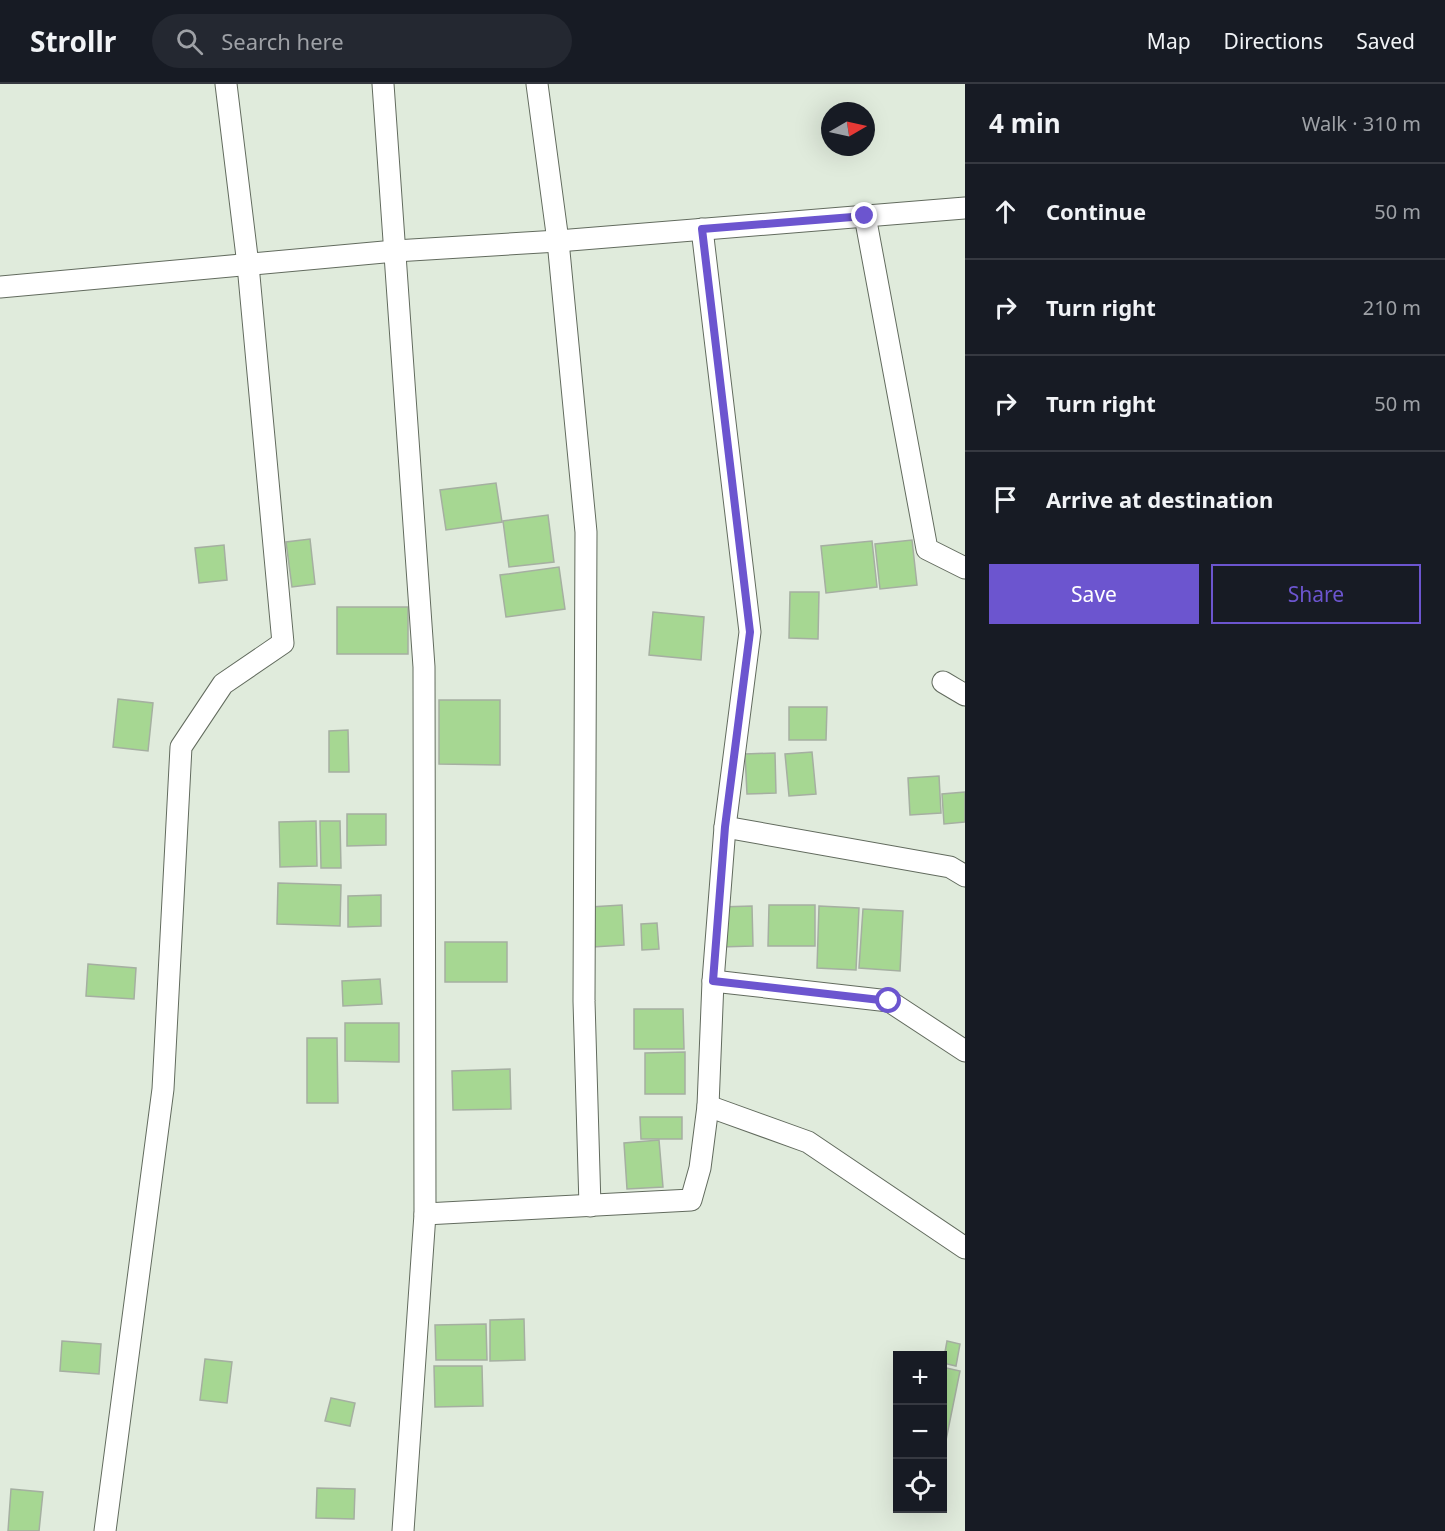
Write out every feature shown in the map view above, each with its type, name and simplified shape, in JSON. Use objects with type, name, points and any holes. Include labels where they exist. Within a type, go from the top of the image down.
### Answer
[{"type":"street","points":[[105,1531],[163,1089],[181,747],[224,684],[283,643],[248,265],[226,84]]},
{"type":"street","points":[[383,84],[424,667],[425,1214],[403,1531]]},
{"type":"street","points":[[537,84],[558,241],[586,532],[584,1001],[590,1206]]},
{"type":"street","points":[[0,287],[395,251],[558,241],[965,208]]},
{"type":"street","points":[[865,216],[927,549],[965,568]]},
{"type":"street","points":[[425,1214],[691,1200],[700,1168],[708,1106],[713,981],[725,827],[750,632],[702,229]]},
{"type":"street","points":[[943,682],[965,694]]},
{"type":"street","points":[[725,827],[950,867],[965,876]]},
{"type":"street","points":[[713,981],[889,1001],[965,1051]]},
{"type":"street","points":[[708,1106],[808,1142],[965,1248]]},
{"type":"building","points":[[496,483],[502,522],[446,530],[440,490]]},
{"type":"building","points":[[548,515],[554,562],[509,567],[503,521]]},
{"type":"building","points":[[310,539],[315,584],[292,587],[286,542]]},
{"type":"building","points":[[912,540],[917,585],[880,589],[875,544]]},
{"type":"building","points":[[872,541],[877,587],[826,593],[821,546]]},
{"type":"building","points":[[224,545],[227,580],[199,583],[195,548]]},
{"type":"building","points":[[559,567],[565,609],[506,617],[500,575]]},
{"type":"building","points":[[790,592],[819,592],[818,639],[789,638]]},
{"type":"building","points":[[337,607],[408,607],[408,654],[337,654]]},
{"type":"building","points":[[653,612],[704,617],[701,660],[649,655]]},
{"type":"building","points":[[118,699],[153,703],[148,751],[113,747]]},
{"type":"building","points":[[439,700],[500,700],[500,765],[439,764]]},
{"type":"building","points":[[789,707],[827,707],[826,740],[789,740]]},
{"type":"building","points":[[348,730],[349,772],[329,772],[329,731]]},
{"type":"building","points":[[812,752],[816,794],[789,796],[785,754]]},
{"type":"building","points":[[775,753],[776,793],[747,794],[745,754]]},
{"type":"building","points":[[939,776],[941,813],[910,815],[908,778]]},
{"type":"building","points":[[965,792],[965,822],[944,824],[942,794]]},
{"type":"building","points":[[347,814],[386,814],[386,845],[347,846]]},
{"type":"building","points":[[316,821],[317,866],[280,867],[279,822]]},
{"type":"building","points":[[320,821],[340,821],[341,868],[321,868]]},
{"type":"building","points":[[278,883],[341,885],[340,926],[277,924]]},
{"type":"building","points":[[381,895],[381,926],[348,927],[348,896]]},
{"type":"building","points":[[622,905],[624,945],[593,947],[590,907]]},
{"type":"building","points":[[769,905],[815,905],[815,946],[768,946]]},
{"type":"building","points":[[752,906],[753,946],[720,947],[719,907]]},
{"type":"building","points":[[819,906],[859,908],[856,970],[817,968]]},
{"type":"building","points":[[863,909],[903,911],[900,971],[859,968]]},
{"type":"building","points":[[657,923],[659,949],[642,950],[641,924]]},
{"type":"building","points":[[445,942],[507,942],[507,982],[445,982]]},
{"type":"building","points":[[88,964],[136,968],[134,999],[86,996]]},
{"type":"building","points":[[380,979],[382,1004],[343,1006],[342,981]]},
{"type":"building","points":[[634,1009],[683,1009],[684,1049],[634,1049]]},
{"type":"building","points":[[345,1023],[399,1023],[399,1062],[345,1061]]},
{"type":"building","points":[[307,1038],[337,1038],[338,1103],[307,1103]]},
{"type":"building","points":[[685,1052],[685,1094],[645,1094],[645,1053]]},
{"type":"building","points":[[510,1069],[511,1109],[453,1110],[452,1071]]},
{"type":"building","points":[[640,1117],[682,1117],[682,1139],[641,1139]]},
{"type":"building","points":[[659,1140],[663,1187],[627,1189],[624,1143]]},
{"type":"building","points":[[524,1319],[525,1360],[490,1361],[490,1320]]},
{"type":"building","points":[[486,1324],[487,1360],[436,1360],[435,1325]]},
{"type":"building","points":[[62,1341],[101,1344],[99,1374],[60,1371]]},
{"type":"building","points":[[947,1341],[960,1344],[956,1366],[947,1364],[947,1351],[945,1351]]},
{"type":"building","points":[[205,1359],[232,1362],[227,1403],[200,1400]]},
{"type":"building","points":[[434,1366],[482,1366],[483,1406],[435,1407]]},
{"type":"building","points":[[947,1368],[960,1371],[947,1435]]},
{"type":"building","points":[[331,1398],[355,1403],[350,1426],[325,1421]]},
{"type":"building","points":[[317,1488],[355,1489],[354,1519],[316,1518]]},
{"type":"building","points":[[11,1489],[43,1492],[39,1531],[8,1531]]},
{"type":"route","points":[[865,216],[702,229],[750,632],[725,827],[713,981],[889,1001]]}]
